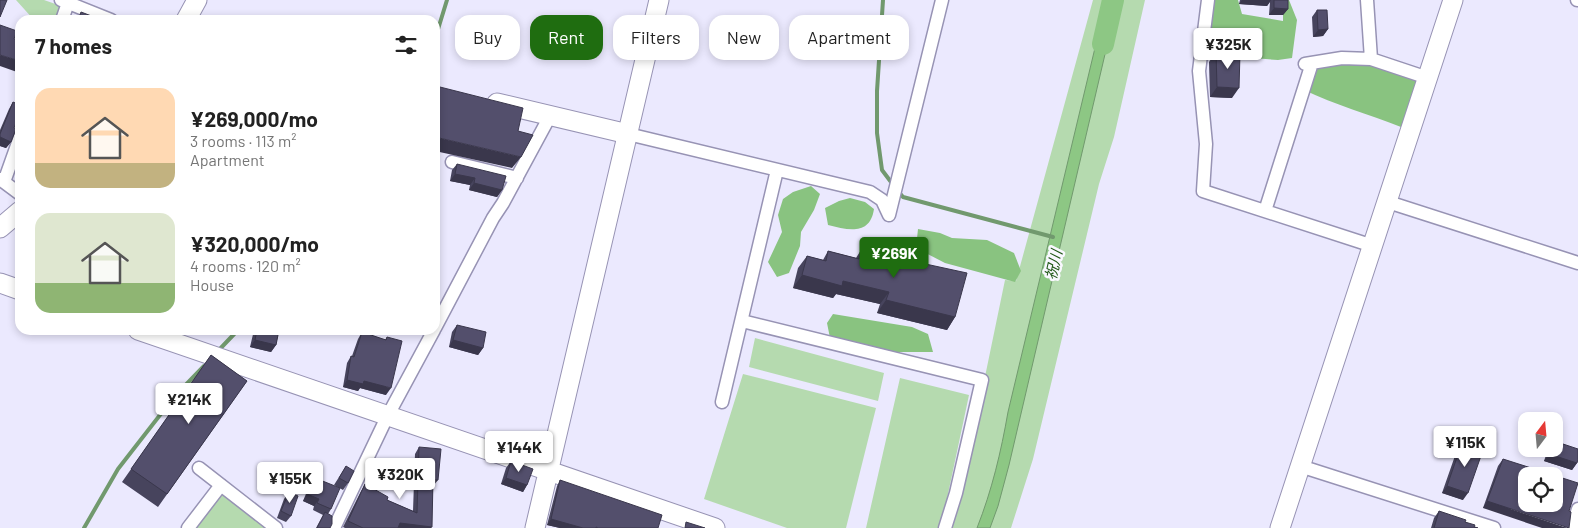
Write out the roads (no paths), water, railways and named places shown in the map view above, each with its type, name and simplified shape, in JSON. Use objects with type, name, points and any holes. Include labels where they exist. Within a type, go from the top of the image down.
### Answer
[{"type":"street","points":[[189,15],[197,0]]},
{"type":"street","points":[[535,528],[659,0]]},
{"type":"street","points":[[476,99],[870,192],[882,200],[889,215],[942,0]]},
{"type":"street","points":[[1208,0],[1199,71],[1206,144],[1203,191],[1373,246]]},
{"type":"street","points":[[1367,0],[1371,59]]},
{"type":"street","points":[[1280,528],[1453,0]]},
{"type":"street","points":[[63,15],[66,1],[99,15]]},
{"type":"street","points":[[1265,211],[1309,64],[1342,58],[1371,59],[1428,78]]},
{"type":"street","points":[[440,318],[492,218],[517,178],[550,116]]},
{"type":"street","points":[[15,149],[2,180],[15,190]]},
{"type":"street","points":[[452,162],[517,178]]},
{"type":"street","points":[[722,402],[777,170]]},
{"type":"street","points":[[1388,202],[1578,263]]},
{"type":"street","points":[[0,228],[15,215]]},
{"type":"street","points":[[0,283],[15,288]]},
{"type":"street","points":[[742,321],[982,380],[956,492],[945,528]]},
{"type":"street","points":[[152,335],[715,528]]},
{"type":"street","points":[[334,528],[387,417],[431,335]]},
{"type":"street","points":[[1300,466],[1494,528]]},
{"type":"street","points":[[199,468],[276,528]]},
{"type":"street","points":[[188,528],[221,485]]},
{"type":"street","points":[[1572,528],[1578,509]]},
{"type":"water","points":[[1105,6],[1113,20],[1009,465],[990,528],[977,528],[992,485]]},
{"type":"waterway","points":[[440,23],[447,0]]},
{"type":"waterway","points":[[883,0],[877,91],[877,133],[882,170],[894,186]]},
{"type":"waterway","name":"祝川","points":[[1103,44],[1113,0]]},
{"type":"waterway","points":[[898,191],[903,197],[1053,237]]},
{"type":"waterway","points":[[217,352],[233,335]]},
{"type":"waterway","points":[[84,528],[118,469],[174,397],[204,366]]}]
